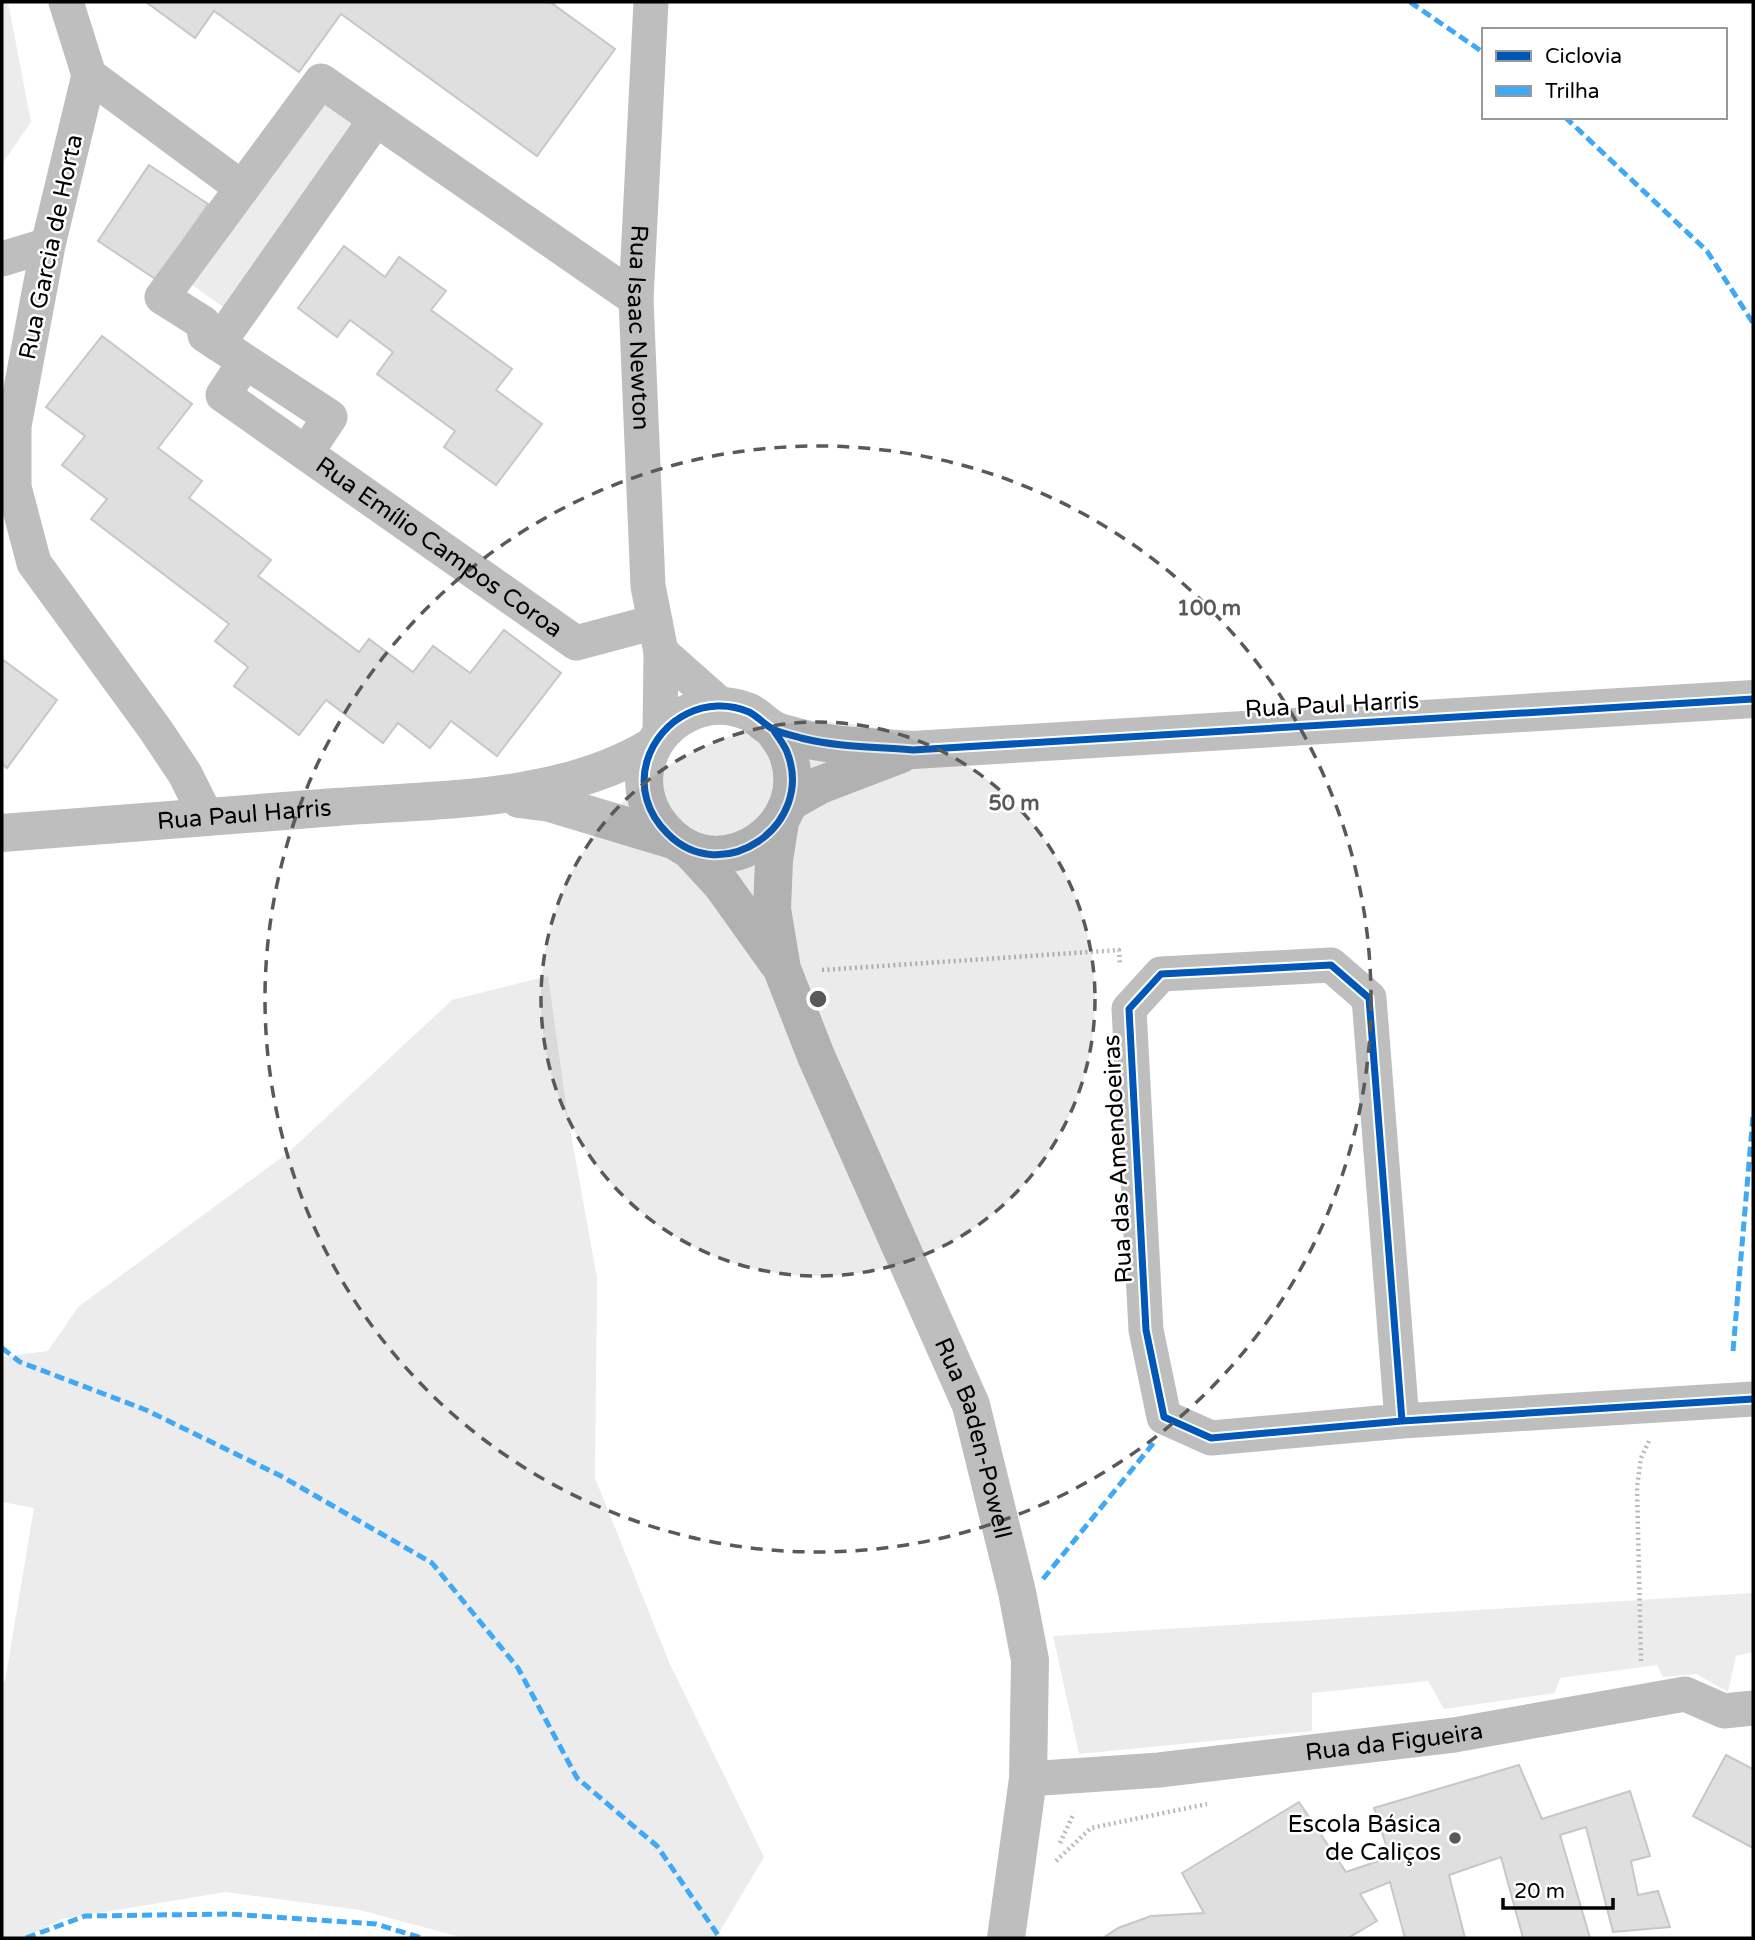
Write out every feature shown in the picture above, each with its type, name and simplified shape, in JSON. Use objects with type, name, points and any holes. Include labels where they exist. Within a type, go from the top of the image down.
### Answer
[{"type":"street","points":[[66,2],[89,75],[242,188]]},
{"type":"street","name":"Rua Isaac Newton","points":[[651,2],[636,299],[648,586],[658,637],[655,741]]},
{"type":"street","name":"Rua Garcia de Horta","points":[[89,75],[48,245],[14,426],[8,482],[34,563],[155,729],[185,774],[206,818]]},
{"type":"street","points":[[232,353],[205,335],[203,323],[162,298],[321,81],[636,299]]},
{"type":"street","name":"Rua Emílio Campos Coroa","points":[[376,119],[232,353],[223,395],[576,643],[658,637]]},
{"type":"street","points":[[2,259],[48,245]]},
{"type":"street","points":[[658,637],[722,706]]},
{"type":"street","name":"Rua Paul Harris","points":[[912,750],[1753,699]]},
{"type":"street","points":[[798,970],[722,885],[656,821],[645,797],[644,772],[655,741],[677,718],[699,708],[722,706],[750,713],[773,729],[803,738],[912,750]]},
{"type":"street","points":[[773,729],[787,751],[793,776],[774,860],[772,909],[798,970]]},
{"type":"street","name":"Rua Paul Harris","points":[[2,833],[489,795],[602,771],[655,741]]},
{"type":"street","points":[[681,844],[714,855],[739,851],[762,840],[785,812],[820,785],[912,750]]},
{"type":"street","name":"Rua Paul Harris","points":[[489,795],[550,803],[681,844]]},
{"type":"street","name":"Rua das Amendoeiras","points":[[1402,1421],[1369,998],[1331,965],[1161,974],[1129,1009],[1146,1330],[1164,1417],[1211,1438],[1402,1421],[1753,1399]]},
{"type":"street","name":"Rua Baden-Powell","points":[[798,970],[816,1056],[971,1405],[1030,1660],[1028,1779],[1006,1938]]},
{"type":"street","name":"Rua da Figueira","points":[[1028,1779],[1159,1770],[1454,1735],[1685,1694],[1724,1711],[1753,1708]]},
{"type":"path","points":[[798,970],[1119,950],[1120,976]]},
{"type":"path","points":[[1641,1661],[1637,1486],[1641,1458],[1652,1436]]},
{"type":"path","points":[[1187,1802],[1199,1805]]},
{"type":"path","points":[[1053,1861],[1078,1807]]},
{"type":"shaded area","points":[[2,2],[8,2],[31,122],[2,164]]},
{"type":"shaded area","points":[[328,100],[360,123],[223,307],[191,284]]},
{"type":"shaded area","points":[[548,976],[567,1112],[597,1278],[595,1478],[669,1662],[764,1857],[716,1938],[464,1938],[360,1910],[225,1892],[62,1919],[24,1938],[2,1938],[2,1684],[5,1681],[34,1508],[2,1502],[2,1357],[48,1351],[78,1307],[289,1152],[452,1000]]},
{"type":"shaded area","points":[[1753,1593],[1753,1652],[1736,1656],[1728,1692],[1696,1674],[1663,1677],[1657,1665],[1560,1678],[1555,1693],[1444,1709],[1428,1681],[1312,1693],[1312,1731],[1079,1754],[1053,1636]]},
{"type":"building","points":[[146,2],[550,2],[615,49],[537,156],[341,14],[299,72],[214,11],[195,38]]},
{"type":"building","points":[[149,165],[208,204],[157,280],[98,241]]},
{"type":"building","points":[[344,246],[385,277],[399,257],[446,291],[431,310],[512,369],[496,390],[542,424],[496,485],[444,447],[455,431],[377,374],[393,352],[350,320],[337,337],[298,308]]},
{"type":"building","points":[[102,336],[192,404],[158,448],[202,481],[189,498],[271,560],[258,576],[359,652],[369,639],[413,672],[433,646],[470,673],[504,630],[561,673],[497,756],[451,721],[430,748],[398,723],[383,743],[326,700],[299,735],[234,686],[248,667],[215,641],[229,624],[91,519],[107,499],[62,465],[85,436],[46,407]]},
{"type":"building","points":[[2,659],[57,700],[7,768],[2,764]]},
{"type":"building","points":[[1726,1755],[1753,1769],[1753,1848],[1693,1816]]},
{"type":"building","name":"Escola Básica de Caliços","points":[[1519,1765],[1542,1819],[1630,1791],[1650,1856],[1631,1861],[1638,1895],[1658,1891],[1670,1927],[1613,1932],[1586,1827],[1560,1835],[1590,1938],[1523,1938],[1501,1857],[1449,1875],[1465,1938],[1405,1938],[1390,1882],[1360,1894],[1377,1921],[1348,1938],[1103,1938],[1118,1928],[1151,1916],[1204,1913],[1182,1873],[1299,1802],[1346,1872],[1390,1857],[1374,1808]]},
{"type":"marked path","points":[[1410,2],[1482,52]]},
{"type":"marked path","points":[[1567,119],[1707,251],[1753,323]]},
{"type":"marked path","points":[[1733,1351],[1753,1116]]},
{"type":"marked path","points":[[2,1348],[20,1362],[146,1410],[281,1476],[432,1563],[518,1668],[577,1778],[657,1846],[720,1938]]},
{"type":"marked path","points":[[1043,1579],[1156,1440]]},
{"type":"marked path","points":[[26,1938],[85,1916],[230,1914],[376,1924],[422,1938]]},
{"type":"cycle path","points":[[773,729],[775,732],[782,743],[787,752],[792,779],[788,803],[776,825],[759,841],[737,852],[713,855],[689,849],[660,826],[650,809],[644,781],[653,746],[674,722],[702,708],[717,706],[749,712],[774,730],[801,738],[843,745],[913,750],[1753,699]]},
{"type":"cycle path","points":[[1402,1421],[1369,998],[1331,965],[1161,974],[1129,1009],[1146,1330],[1164,1417],[1211,1438],[1402,1421],[1753,1399]]},
{"type":"place","name":"Escola Básica de Caliços","points":[[1455,1838]]}]
